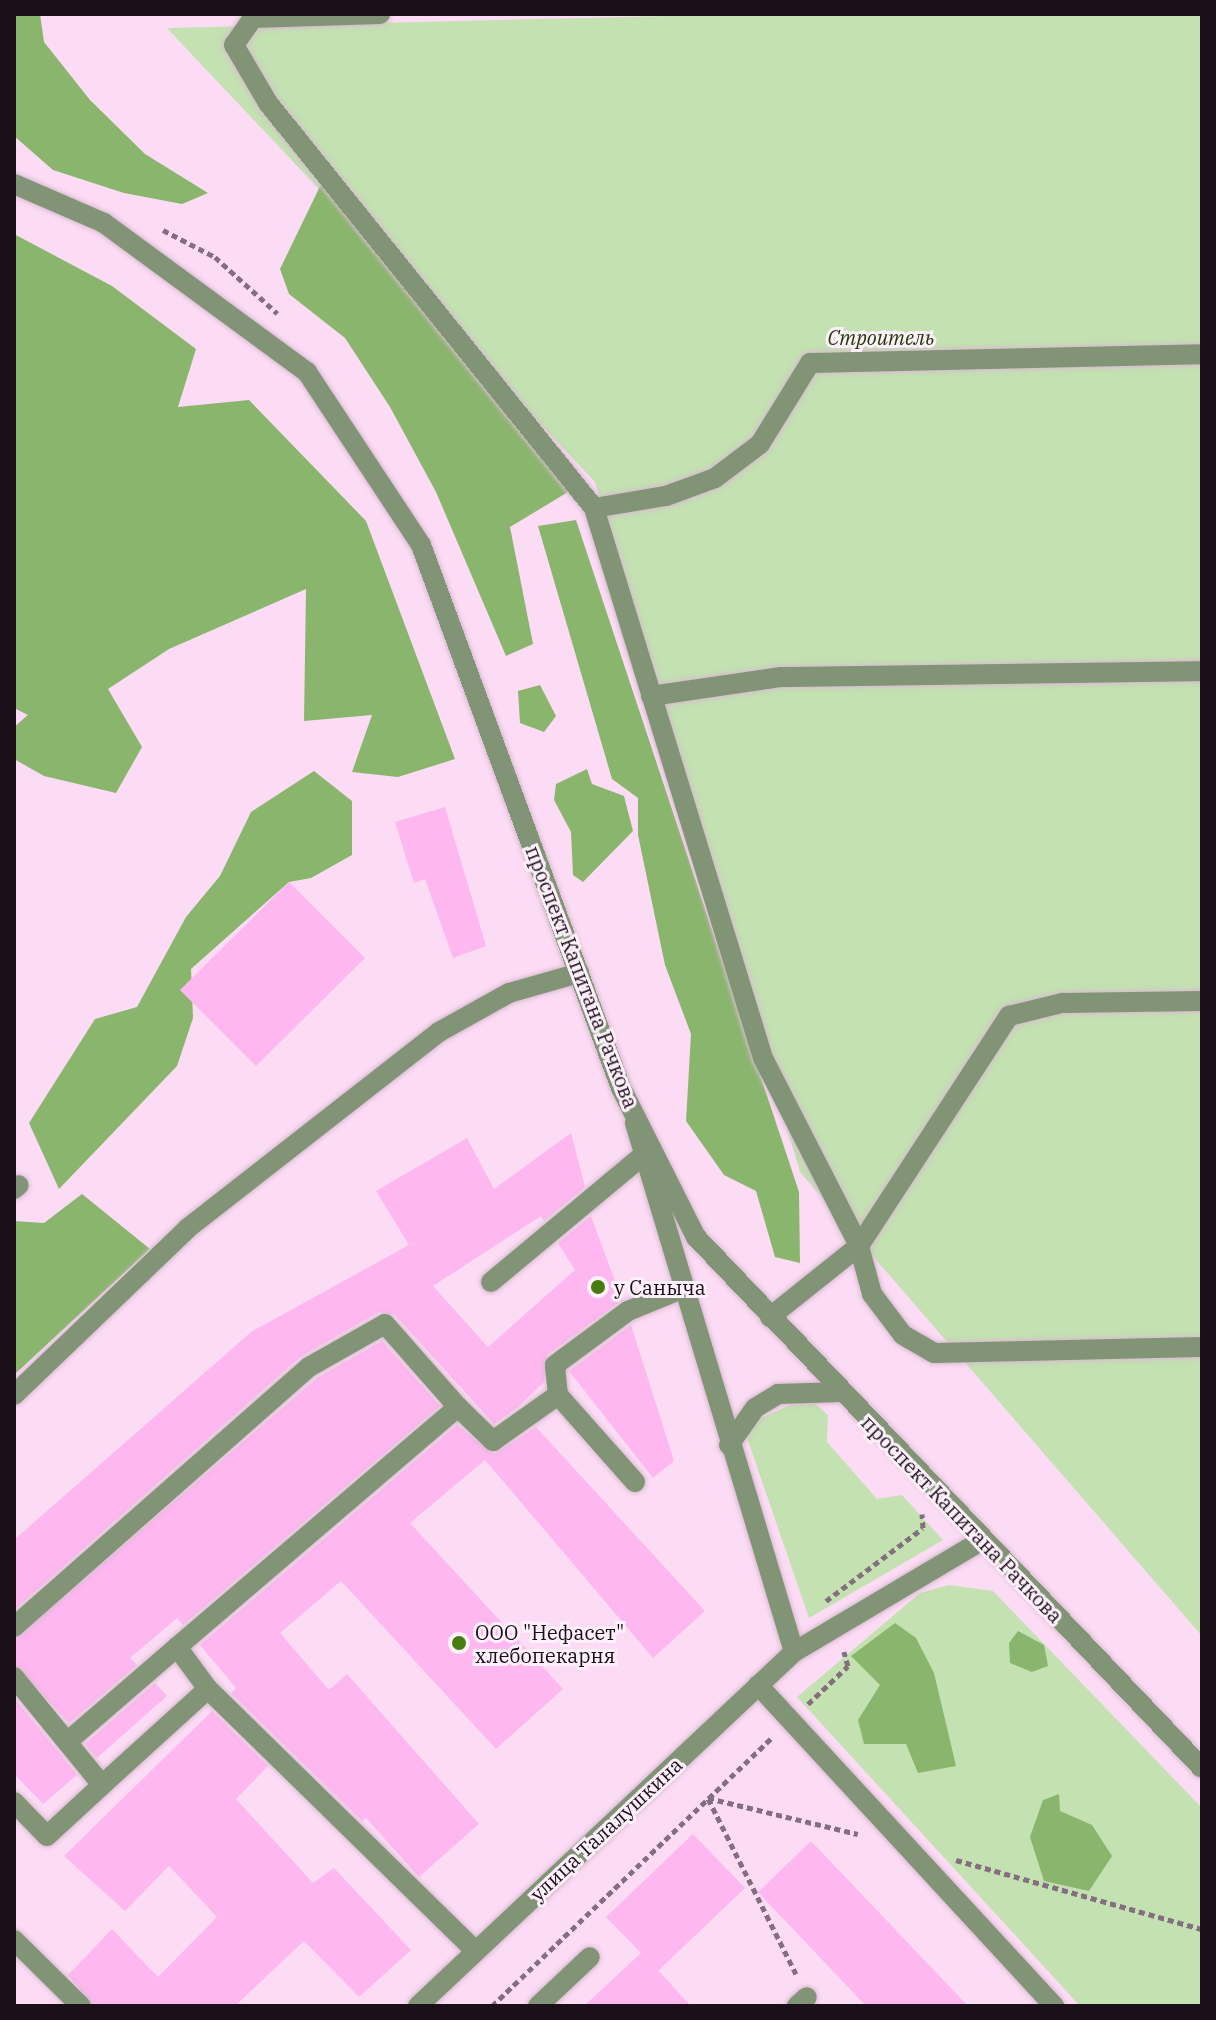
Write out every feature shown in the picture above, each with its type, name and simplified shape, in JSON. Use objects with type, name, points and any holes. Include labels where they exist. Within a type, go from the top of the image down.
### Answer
[{"type":"street","points":[[380,14],[253,18],[234,45],[268,103],[594,508],[763,1058],[859,1246],[872,1294],[903,1335],[934,1353],[1202,1347]]},
{"type":"street","name":"проспект Капитана Рачкова","points":[[14,184],[104,223],[307,372],[421,545],[631,1108],[696,1237],[981,1541],[1202,1768]]},
{"type":"street","points":[[594,508],[666,496],[715,478],[760,444],[810,363],[1202,354]]},
{"type":"street","points":[[651,696],[782,677],[1202,671]]},
{"type":"street","points":[[14,1395],[188,1228],[439,1032],[509,993],[579,973]]},
{"type":"street","points":[[770,1317],[859,1246],[1009,1016],[1062,1003],[1202,1001]]},
{"type":"street","points":[[631,1108],[642,1156],[794,1652]]},
{"type":"street","points":[[491,1282],[642,1156]]},
{"type":"street","points":[[635,1482],[558,1395],[555,1365],[628,1311],[682,1289]]},
{"type":"street","points":[[14,1627],[309,1367],[385,1324],[458,1407],[493,1441],[558,1395]]},
{"type":"street","points":[[729,1445],[747,1416],[778,1394],[842,1392]]},
{"type":"street","points":[[67,1742],[458,1407]]},
{"type":"street","name":"улица Талалушкина","points":[[418,2006],[794,1652],[981,1541]]},
{"type":"street","points":[[177,1647],[208,1689],[476,1951]]},
{"type":"street","points":[[14,1677],[102,1785]]},
{"type":"street","points":[[758,1685],[1054,2006]]},
{"type":"street","points":[[14,1802],[47,1836],[208,1689]]},
{"type":"street","points":[[14,1940],[67,2001]]},
{"type":"street","points":[[538,2006],[590,1957]]},
{"type":"path","points":[[150,223],[215,257],[285,320]]},
{"type":"path","points":[[492,2006],[848,1666],[825,1597],[923,1528],[920,1476]]},
{"type":"green space","points":[[14,14],[40,14],[44,42],[90,100],[145,154],[208,193],[182,204],[124,193],[53,170],[14,136]]},
{"type":"green space","name":"Строитель","points":[[754,14],[1202,14],[1202,1636],[800,1172],[595,482],[167,28]]},
{"type":"green space","points":[[325,176],[573,489],[510,527],[533,644],[506,656],[436,492],[390,407],[345,338],[289,294],[280,269]]},
{"type":"green space","points":[[14,234],[112,286],[196,349],[178,407],[249,400],[366,521],[455,759],[398,777],[352,772],[372,715],[304,721],[306,589],[169,649],[108,689],[142,747],[116,793],[44,776],[14,759],[14,727],[28,715],[14,708]]},
{"type":"green space","points":[[576,520],[799,1192],[800,1263],[775,1257],[756,1191],[724,1175],[686,1121],[691,1034],[665,965],[638,835],[638,798],[612,779],[538,526]]},
{"type":"green space","points":[[540,685],[556,716],[544,732],[520,723],[518,691]]},
{"type":"green space","points":[[587,769],[592,784],[624,796],[633,831],[583,882],[573,875],[571,832],[554,800],[556,784]]},
{"type":"green space","points":[[314,771],[352,801],[352,855],[311,878],[289,882],[191,969],[193,1018],[177,1066],[59,1189],[29,1123],[95,1019],[137,1007],[186,917],[220,876],[251,812]]},
{"type":"green space","points":[[82,1194],[150,1249],[14,1375],[14,1221],[44,1223]]},
{"type":"green space","points":[[808,1397],[828,1415],[827,1442],[877,1499],[902,1495],[943,1540],[809,1618],[743,1426]]},
{"type":"green space","points":[[949,1585],[993,1591],[1202,1808],[1202,2006],[1080,2006],[797,1697],[920,1593]]},
{"type":"green space","points":[[895,1623],[916,1638],[934,1673],[956,1766],[918,1773],[906,1744],[864,1744],[858,1720],[880,1685],[851,1656]]},
{"type":"green space","points":[[1018,1631],[1044,1645],[1048,1666],[1032,1672],[1010,1663],[1009,1643]]},
{"type":"green space","points":[[1059,1794],[1060,1811],[1092,1825],[1112,1856],[1089,1891],[1044,1881],[1030,1837],[1043,1800]]},
{"type":"building","points":[[445,807],[486,946],[453,958],[425,879],[414,883],[395,822]]},
{"type":"building","points":[[289,882],[365,958],[256,1066],[180,990]]},
{"type":"building","points":[[571,1133],[585,1187],[544,1221],[541,1216],[433,1286],[488,1347],[575,1270],[558,1243],[591,1216],[622,1300],[547,1355],[544,1382],[518,1407],[494,1424],[395,1315],[379,1312],[300,1357],[14,1610],[14,1540],[251,1332],[409,1245],[376,1191],[467,1138],[494,1189]]},
{"type":"building","points":[[631,1325],[674,1461],[653,1478],[569,1371]]},
{"type":"building","points":[[382,1341],[440,1406],[183,1625],[177,1618],[130,1658],[137,1665],[69,1723],[14,1664],[14,1640],[317,1378]]},
{"type":"building","points":[[457,1425],[494,1454],[536,1427],[705,1611],[653,1658],[485,1460],[410,1523],[563,1689],[496,1749],[341,1581],[280,1633],[329,1690],[347,1674],[479,1824],[419,1877],[366,1818],[362,1821],[231,1693],[236,1688],[200,1645]]},
{"type":"building","points":[[155,1683],[167,1696],[97,1758],[85,1744]]},
{"type":"building","points":[[14,1698],[77,1775],[43,1804],[14,1774]]},
{"type":"building","points":[[212,1711],[268,1766],[236,1799],[313,1883],[334,1868],[411,1950],[359,1997],[304,1941],[235,2006],[94,2006],[68,1975],[112,1929],[158,1977],[217,1917],[169,1866],[125,1911],[64,1856]]},
{"type":"building","points":[[693,1834],[745,1888],[658,1971],[691,2006],[584,2006],[641,1953],[606,1917]]},
{"type":"building","points":[[811,1841],[968,2006],[866,2006],[758,1892]]},
{"type":"place","name":"у Саныча","points":[[598,1287]]},
{"type":"place","name":"ООО \"Нефасет\" хлебопекарня","points":[[459,1643]]}]
